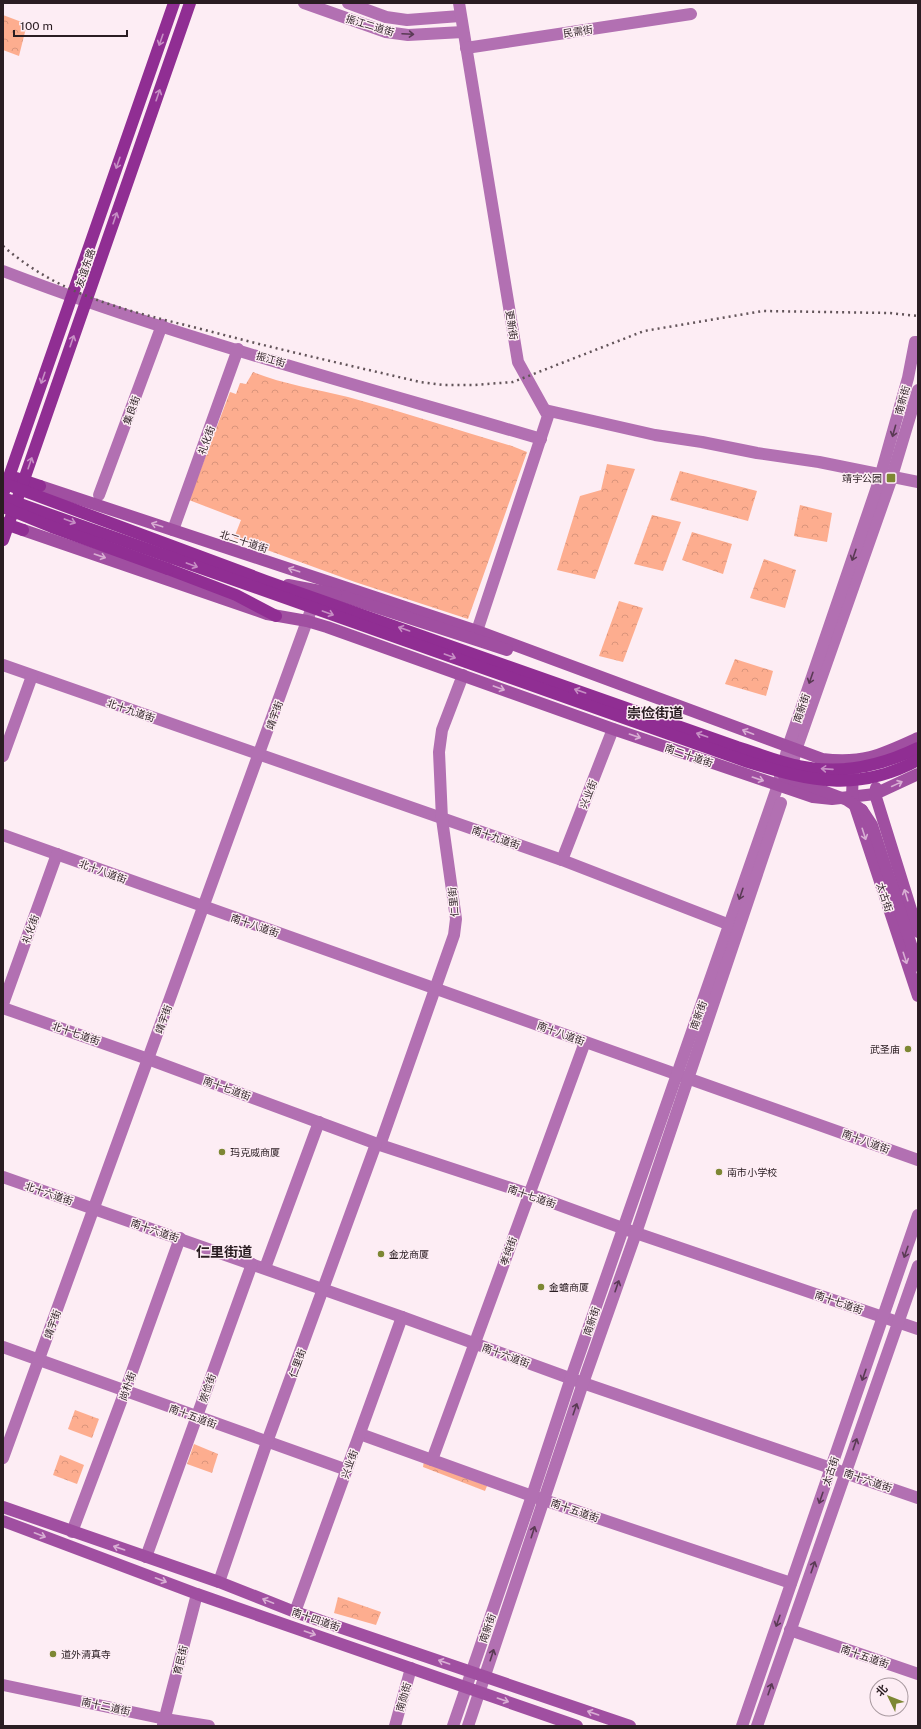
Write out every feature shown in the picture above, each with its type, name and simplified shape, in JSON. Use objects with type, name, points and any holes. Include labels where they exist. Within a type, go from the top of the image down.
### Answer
[{"type":"highway","name":"友谊东路","points":[[3,494],[5,477],[71,297],[174,3]]},
{"type":"highway","name":"友谊东路","points":[[3,540],[6,524],[24,480],[190,3]]},
{"type":"highway","name":"北二十道街","points":[[5,477],[24,480],[38,490]]},
{"type":"highway","points":[[5,477],[266,581],[737,747],[799,766],[830,770],[868,767],[885,762],[918,748]]},
{"type":"highway","points":[[3,498],[748,762],[811,779],[852,781],[886,774],[918,760]]},
{"type":"highway","points":[[3,507],[52,527],[236,594],[276,616]]},
{"type":"highway","points":[[6,524],[23,530]]},
{"type":"main road","name":"北二十道街","points":[[38,490],[173,530],[477,631]]},
{"type":"main road","points":[[23,530],[267,614],[307,621],[463,675]]},
{"type":"main road","points":[[266,581],[336,594],[702,714]]},
{"type":"main road","points":[[477,631],[822,758],[854,761],[879,755],[918,738]]},
{"type":"main road","name":"南二十道街","points":[[463,675],[613,729],[813,797],[832,799],[852,798],[875,794],[918,774]]},
{"type":"main road","points":[[875,794],[879,755]]},
{"type":"main road","points":[[852,798],[854,761]]},
{"type":"main road","name":"太古街","points":[[748,762],[847,800],[862,810],[872,825],[918,966]]},
{"type":"main road","name":"太古街","points":[[875,794],[918,932]]},
{"type":"main road","name":"太古街","points":[[852,798],[918,996]]},
{"type":"main road","name":"南十四道街","points":[[3,1507],[219,1582],[296,1612],[630,1726]]},
{"type":"main road","points":[[3,1521],[197,1594],[578,1726]]},
{"type":"street","name":"振江二道街","points":[[304,3],[386,32],[408,35],[463,32]]},
{"type":"street","name":"振江二道街","points":[[348,3],[386,17],[407,20],[460,16]]},
{"type":"street","name":"更新街","points":[[459,3],[518,362],[546,413]]},
{"type":"street","name":"民需街","points":[[466,48],[691,14]]},
{"type":"street","name":"振江街","points":[[3,271],[71,297],[162,326],[541,439]]},
{"type":"street","name":"集良街","points":[[99,495],[162,326]]},
{"type":"street","name":"南新街","points":[[885,479],[915,342],[918,342]]},
{"type":"street","name":"礼化街","points":[[173,530],[238,349]]},
{"type":"street","name":"南新街","points":[[480,1692],[583,1383],[689,1078],[782,787],[792,748],[885,479],[918,390]]},
{"type":"street","points":[[477,631],[541,439],[546,413],[655,435],[819,462],[885,479],[918,490]]},
{"type":"street","points":[[885,479],[918,482]]},
{"type":"street","name":"靖宇街","points":[[3,1458],[322,580]]},
{"type":"street","name":"北十九道街","points":[[3,665],[260,754]]},
{"type":"street","name":"仁里街","points":[[219,1582],[267,1442],[436,988],[454,935],[456,919],[442,819],[439,752],[442,730],[463,675]]},
{"type":"street","points":[[3,756],[32,676]]},
{"type":"street","name":"兴业街","points":[[562,860],[613,729]]},
{"type":"street","name":"南十九道街","points":[[260,754],[562,860],[730,925]]},
{"type":"street","name":"南新街","points":[[466,1688],[676,1074],[782,787]]},
{"type":"street","name":"北十八道街","points":[[3,835],[203,907]]},
{"type":"street","name":"礼化街","points":[[3,1004],[57,854]]},
{"type":"street","name":"南十八道街","points":[[203,907],[436,988],[918,1160]]},
{"type":"street","name":"北十七道街","points":[[3,1008],[148,1059]]},
{"type":"street","name":"孝纯街","points":[[432,1460],[585,1042]]},
{"type":"street","name":"南十七道街","points":[[148,1059],[378,1145],[529,1194],[636,1233],[918,1329]]},
{"type":"street","points":[[264,1268],[319,1122]]},
{"type":"street","name":"北十六道街","points":[[3,1177],[94,1208]]},
{"type":"street","name":"南十六道街","points":[[94,1208],[475,1343],[583,1383],[832,1467],[918,1498]]},
{"type":"street","name":"太古街","points":[[742,1726],[918,1215]]},
{"type":"street","name":"尚朴街","points":[[72,1532],[125,1392],[180,1238]]},
{"type":"street","name":"崇俭街","points":[[146,1557],[252,1264]]},
{"type":"street","name":"太古街","points":[[757,1726],[918,1266]]},
{"type":"street","name":"兴业街","points":[[296,1612],[402,1317]]},
{"type":"street","name":"南十五道街","points":[[3,1347],[125,1392],[347,1470]]},
{"type":"street","name":"南十五道街","points":[[360,1434],[532,1496],[791,1583]]},
{"type":"street","name":"育民街","points":[[164,1722],[197,1594]]},
{"type":"street","name":"南十五道街","points":[[790,1630],[918,1674]]},
{"type":"street","name":"南勋街","points":[[395,1726],[412,1668]]},
{"type":"street","name":"南十二道街","points":[[3,1685],[164,1722],[209,1726]]},
{"type":"street","points":[[453,1726],[466,1688]]},
{"type":"street","points":[[468,1726],[480,1692]]},
{"type":"green space","points":[[3,15],[27,24],[19,56],[3,50]]},
{"type":"green space","points":[[253,372],[288,383],[348,397],[512,446],[527,452],[468,619],[355,582],[234,538],[241,520],[189,500],[230,392],[236,394],[240,383],[246,384]]},
{"type":"green space","points":[[607,464],[635,469],[595,579],[557,570],[580,496],[601,490]]},
{"type":"green space","points":[[680,471],[757,491],[748,521],[670,500]]},
{"type":"green space","points":[[800,505],[832,513],[827,542],[794,536]]},
{"type":"green space","points":[[652,515],[681,522],[663,571],[634,564]]},
{"type":"green space","points":[[692,532],[732,544],[723,574],[682,560]]},
{"type":"green space","points":[[764,559],[796,570],[785,608],[750,598]]},
{"type":"green space","points":[[619,601],[643,608],[623,662],[599,656]]},
{"type":"green space","points":[[735,659],[773,671],[766,696],[725,684]]},
{"type":"green space","points":[[75,1410],[99,1419],[92,1438],[68,1429]]},
{"type":"green space","points":[[194,1444],[218,1454],[212,1473],[187,1464]]},
{"type":"green space","points":[[60,1455],[84,1465],[77,1484],[53,1475]]},
{"type":"green space","points":[[424,1461],[487,1486],[485,1491],[423,1467]]},
{"type":"green space","points":[[338,1597],[381,1612],[376,1625],[334,1613]]},
{"type":"railway","points":[[3,246],[26,264],[49,278],[98,300],[124,309],[312,357],[420,382],[444,385],[474,385],[513,382],[644,331],[763,311],[889,313],[918,316]]},
{"type":"place","name":"靖宇公园","points":[[891,478]]},
{"type":"place","name":"武圣庙","points":[[908,1049]]},
{"type":"place","name":"玛克威商厦","points":[[222,1152]]},
{"type":"place","name":"南市小学校","points":[[719,1172]]},
{"type":"place","name":"金龙商厦","points":[[381,1254]]},
{"type":"place","name":"金蟾商厦","points":[[541,1287]]},
{"type":"place","name":"道外清真寺","points":[[53,1654]]},
{"type":"district","name":"崇俭街道","points":[[655,713]]},
{"type":"district","name":"仁里街道","points":[[224,1252]]}]
